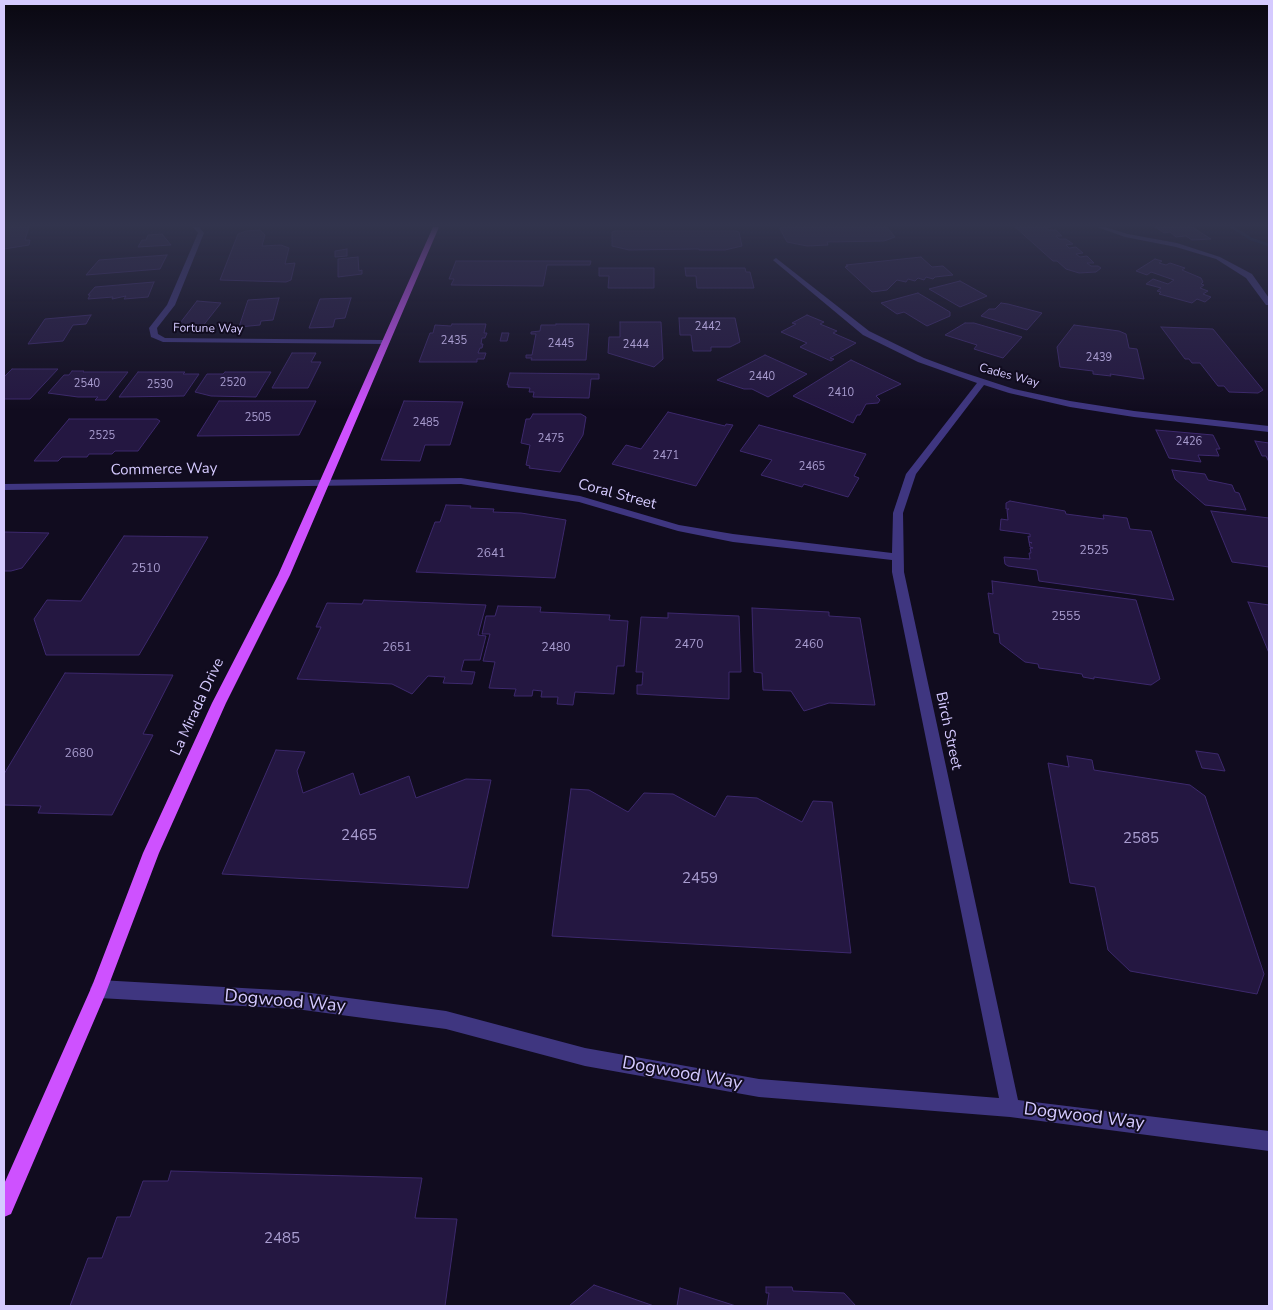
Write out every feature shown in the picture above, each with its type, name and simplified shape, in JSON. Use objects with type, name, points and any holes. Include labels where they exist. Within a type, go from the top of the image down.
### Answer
[{"type":"main road","name":"La Mirada Drive","points":[[4,1207],[99,989],[151,853],[220,703],[284,575],[326,484],[409,288]]},
{"type":"street","name":"Fortune Way","points":[[177,288],[170,305],[153,328],[154,335],[163,340],[386,342]]},
{"type":"street","name":"Cades Way","points":[[809,288],[839,313],[866,332],[921,360],[982,382],[1070,404],[1134,414],[1269,429]]},
{"type":"street","points":[[1259,288],[1269,303]]},
{"type":"street","name":"Birch Street","points":[[982,382],[911,474],[898,513],[898,572],[1010,1108]]},
{"type":"street","name":"Coral Street","points":[[326,484],[461,481],[580,499],[678,528],[733,538],[898,557]]},
{"type":"street","name":"Commerce Way","points":[[4,487],[326,484]]},
{"type":"street","name":"Dogwood Way","points":[[99,989],[296,1000],[446,1020],[585,1057],[759,1088],[1010,1108],[1269,1141]]},
{"type":"building","points":[[94,288],[152,288],[148,297],[124,299],[126,296],[112,299],[113,297],[88,299],[90,295],[88,295]]},
{"type":"building","points":[[868,288],[889,288],[887,290],[872,292]]},
{"type":"building","points":[[973,288],[987,296],[960,307],[929,289]]},
{"type":"building","points":[[1161,288],[1200,288],[1208,291],[1203,294],[1211,297],[1205,302],[1197,299],[1192,303],[1159,294],[1161,292],[1157,291]]},
{"type":"building","points":[[918,293],[950,312],[950,316],[927,326],[904,312],[897,314],[881,303]]},
{"type":"building","points":[[279,298],[273,320],[261,321],[260,325],[239,327],[248,300]]},
{"type":"building","points":[[351,298],[345,318],[335,319],[333,327],[309,328],[320,299]]},
{"type":"building","points":[[197,301],[221,303],[202,327],[179,329],[180,327],[177,327]]},
{"type":"building","points":[[1001,303],[1042,313],[1027,330],[981,316],[989,309],[995,309]]},
{"type":"building","points":[[91,315],[86,324],[73,325],[63,341],[28,344],[45,319]]},
{"type":"building","points":[[807,315],[824,322],[820,324],[837,331],[833,333],[856,343],[830,358],[834,359],[831,361],[800,347],[807,343],[781,332],[796,324],[792,323]]},
{"type":"building","points":[[679,318],[735,318],[740,342],[730,347],[711,347],[711,351],[693,351],[691,335],[680,335]]},
{"type":"building","points":[[620,322],[661,322],[663,359],[654,367],[608,353],[609,337],[620,337]]},
{"type":"building","points":[[965,323],[974,323],[1022,337],[1003,358],[974,349],[977,345],[945,335]]},
{"type":"building","points":[[452,324],[486,324],[484,333],[487,333],[485,338],[482,338],[482,348],[480,348],[478,353],[486,353],[484,359],[477,359],[477,362],[419,362],[435,325],[451,326]]},
{"type":"building","points":[[589,324],[586,360],[531,360],[532,358],[526,358],[526,355],[532,355],[536,334],[531,334],[531,332],[540,331],[541,325]]},
{"type":"building","points":[[1074,325],[1119,331],[1126,334],[1129,348],[1137,349],[1144,379],[1110,374],[1111,376],[1093,374],[1093,371],[1060,367],[1057,347]]},
{"type":"building","points":[[1161,327],[1213,329],[1263,390],[1258,393],[1229,392],[1224,386],[1218,386],[1200,363],[1192,363],[1189,359],[1185,359]]},
{"type":"building","points":[[502,333],[509,333],[507,341],[500,341]]},
{"type":"building","points":[[292,353],[316,353],[311,362],[321,362],[308,388],[272,388]]},
{"type":"building","points":[[765,355],[807,374],[768,397],[752,389],[744,389],[717,380]]},
{"type":"building","points":[[851,360],[901,384],[876,396],[880,400],[878,403],[866,404],[853,423],[793,396]]},
{"type":"building","points":[[12,369],[58,369],[30,399],[4,399],[4,377]]},
{"type":"building","points":[[72,371],[128,372],[106,400],[95,400],[98,397],[78,397],[48,393],[64,375],[69,375]]},
{"type":"building","points":[[138,372],[185,372],[183,374],[199,374],[184,396],[119,397]]},
{"type":"building","points":[[225,372],[271,372],[256,397],[211,396],[195,392],[207,374],[223,374]]},
{"type":"building","points":[[510,373],[599,374],[599,379],[591,379],[589,398],[533,397],[534,392],[529,392],[530,388],[508,387]]},
{"type":"building","points":[[219,401],[316,401],[299,435],[197,436]]},
{"type":"building","points":[[404,401],[463,402],[450,445],[425,445],[420,461],[381,460]]},
{"type":"building","points":[[668,412],[725,426],[726,424],[733,425],[696,486],[612,464],[626,445],[641,449]]},
{"type":"building","points":[[533,414],[581,414],[586,417],[583,435],[560,472],[529,468],[530,466],[526,465],[530,445],[521,443],[526,419],[530,419]]},
{"type":"building","points":[[69,419],[157,419],[160,421],[138,451],[89,454],[87,457],[62,457],[58,461],[34,461]]},
{"type":"building","points":[[759,425],[866,454],[854,476],[859,478],[848,497],[804,484],[802,487],[761,475],[772,460],[740,451]]},
{"type":"building","points":[[1156,430],[1213,435],[1220,449],[1216,449],[1219,456],[1198,455],[1201,462],[1169,458]]},
{"type":"building","points":[[1255,441],[1269,443],[1269,462],[1266,456],[1262,456]]},
{"type":"building","points":[[1172,470],[1205,474],[1208,480],[1232,485],[1235,492],[1239,493],[1246,510],[1205,505],[1175,479]]},
{"type":"building","points":[[1010,501],[1065,511],[1066,514],[1104,519],[1103,515],[1127,518],[1130,529],[1151,531],[1174,600],[1039,581],[1037,570],[1008,566],[1005,564],[1004,557],[1030,559],[1030,548],[1033,548],[1030,547],[1028,536],[1030,537],[1030,534],[1000,530],[1001,519],[1008,520],[1007,510],[1009,509],[1006,509],[1006,503]]},
{"type":"building","points":[[446,505],[471,506],[470,508],[494,509],[493,512],[521,513],[566,520],[555,578],[416,572],[435,522],[440,522]]},
{"type":"building","points":[[1211,511],[1269,518],[1269,567],[1232,562]]},
{"type":"building","points":[[4,532],[49,533],[22,568],[4,571]]},
{"type":"building","points":[[124,536],[208,537],[139,655],[46,655],[34,619],[47,600],[81,601]]},
{"type":"building","points":[[992,581],[1136,600],[1160,679],[1151,685],[1094,677],[1094,679],[1083,677],[1082,674],[1039,668],[1038,664],[1025,662],[1000,643],[999,634],[994,633],[988,593],[993,594]]},
{"type":"building","points":[[364,600],[486,605],[478,635],[486,636],[480,660],[464,660],[461,671],[475,672],[472,684],[443,683],[445,677],[428,676],[412,694],[392,684],[297,679],[321,627],[316,627],[327,603],[362,604]]},
{"type":"building","points":[[1248,602],[1269,605],[1269,653]]},
{"type":"building","points":[[498,606],[541,607],[540,612],[610,615],[609,620],[628,621],[624,666],[617,666],[614,694],[575,692],[573,705],[557,704],[558,697],[541,697],[542,691],[533,690],[532,696],[514,696],[516,689],[489,688],[495,662],[483,661],[490,634],[482,634],[486,616],[495,616]]},
{"type":"building","points":[[752,608],[829,612],[829,616],[860,618],[875,705],[829,703],[804,711],[791,691],[763,690],[762,673],[754,672]]},
{"type":"building","points":[[668,613],[739,616],[741,672],[729,672],[729,699],[637,694],[637,685],[642,685],[643,672],[636,672],[641,617],[668,618]]},
{"type":"building","points":[[65,673],[173,675],[143,734],[153,735],[112,815],[38,813],[41,806],[4,805],[4,774]]},
{"type":"building","points":[[276,750],[305,752],[297,771],[303,793],[353,773],[360,795],[409,776],[416,798],[466,779],[491,780],[468,888],[222,874]]},
{"type":"building","points":[[1196,751],[1218,754],[1225,771],[1202,768]]},
{"type":"building","points":[[1067,756],[1092,760],[1094,770],[1190,785],[1205,796],[1264,974],[1257,994],[1130,971],[1108,950],[1095,887],[1070,883],[1048,763],[1069,767]]},
{"type":"building","points":[[571,789],[589,790],[628,812],[644,793],[673,794],[715,817],[727,796],[757,798],[802,822],[813,801],[832,802],[851,953],[552,936]]},
{"type":"building","points":[[171,1171],[422,1178],[415,1218],[457,1219],[445,1306],[70,1306],[88,1258],[102,1258],[117,1217],[130,1217],[143,1181],[168,1181]]},
{"type":"building","points":[[594,1285],[654,1306],[569,1306]]},
{"type":"building","points":[[766,1287],[792,1287],[793,1291],[844,1293],[856,1306],[767,1306],[769,1293],[766,1293]]},
{"type":"building","points":[[680,1288],[736,1306],[677,1306]]}]
